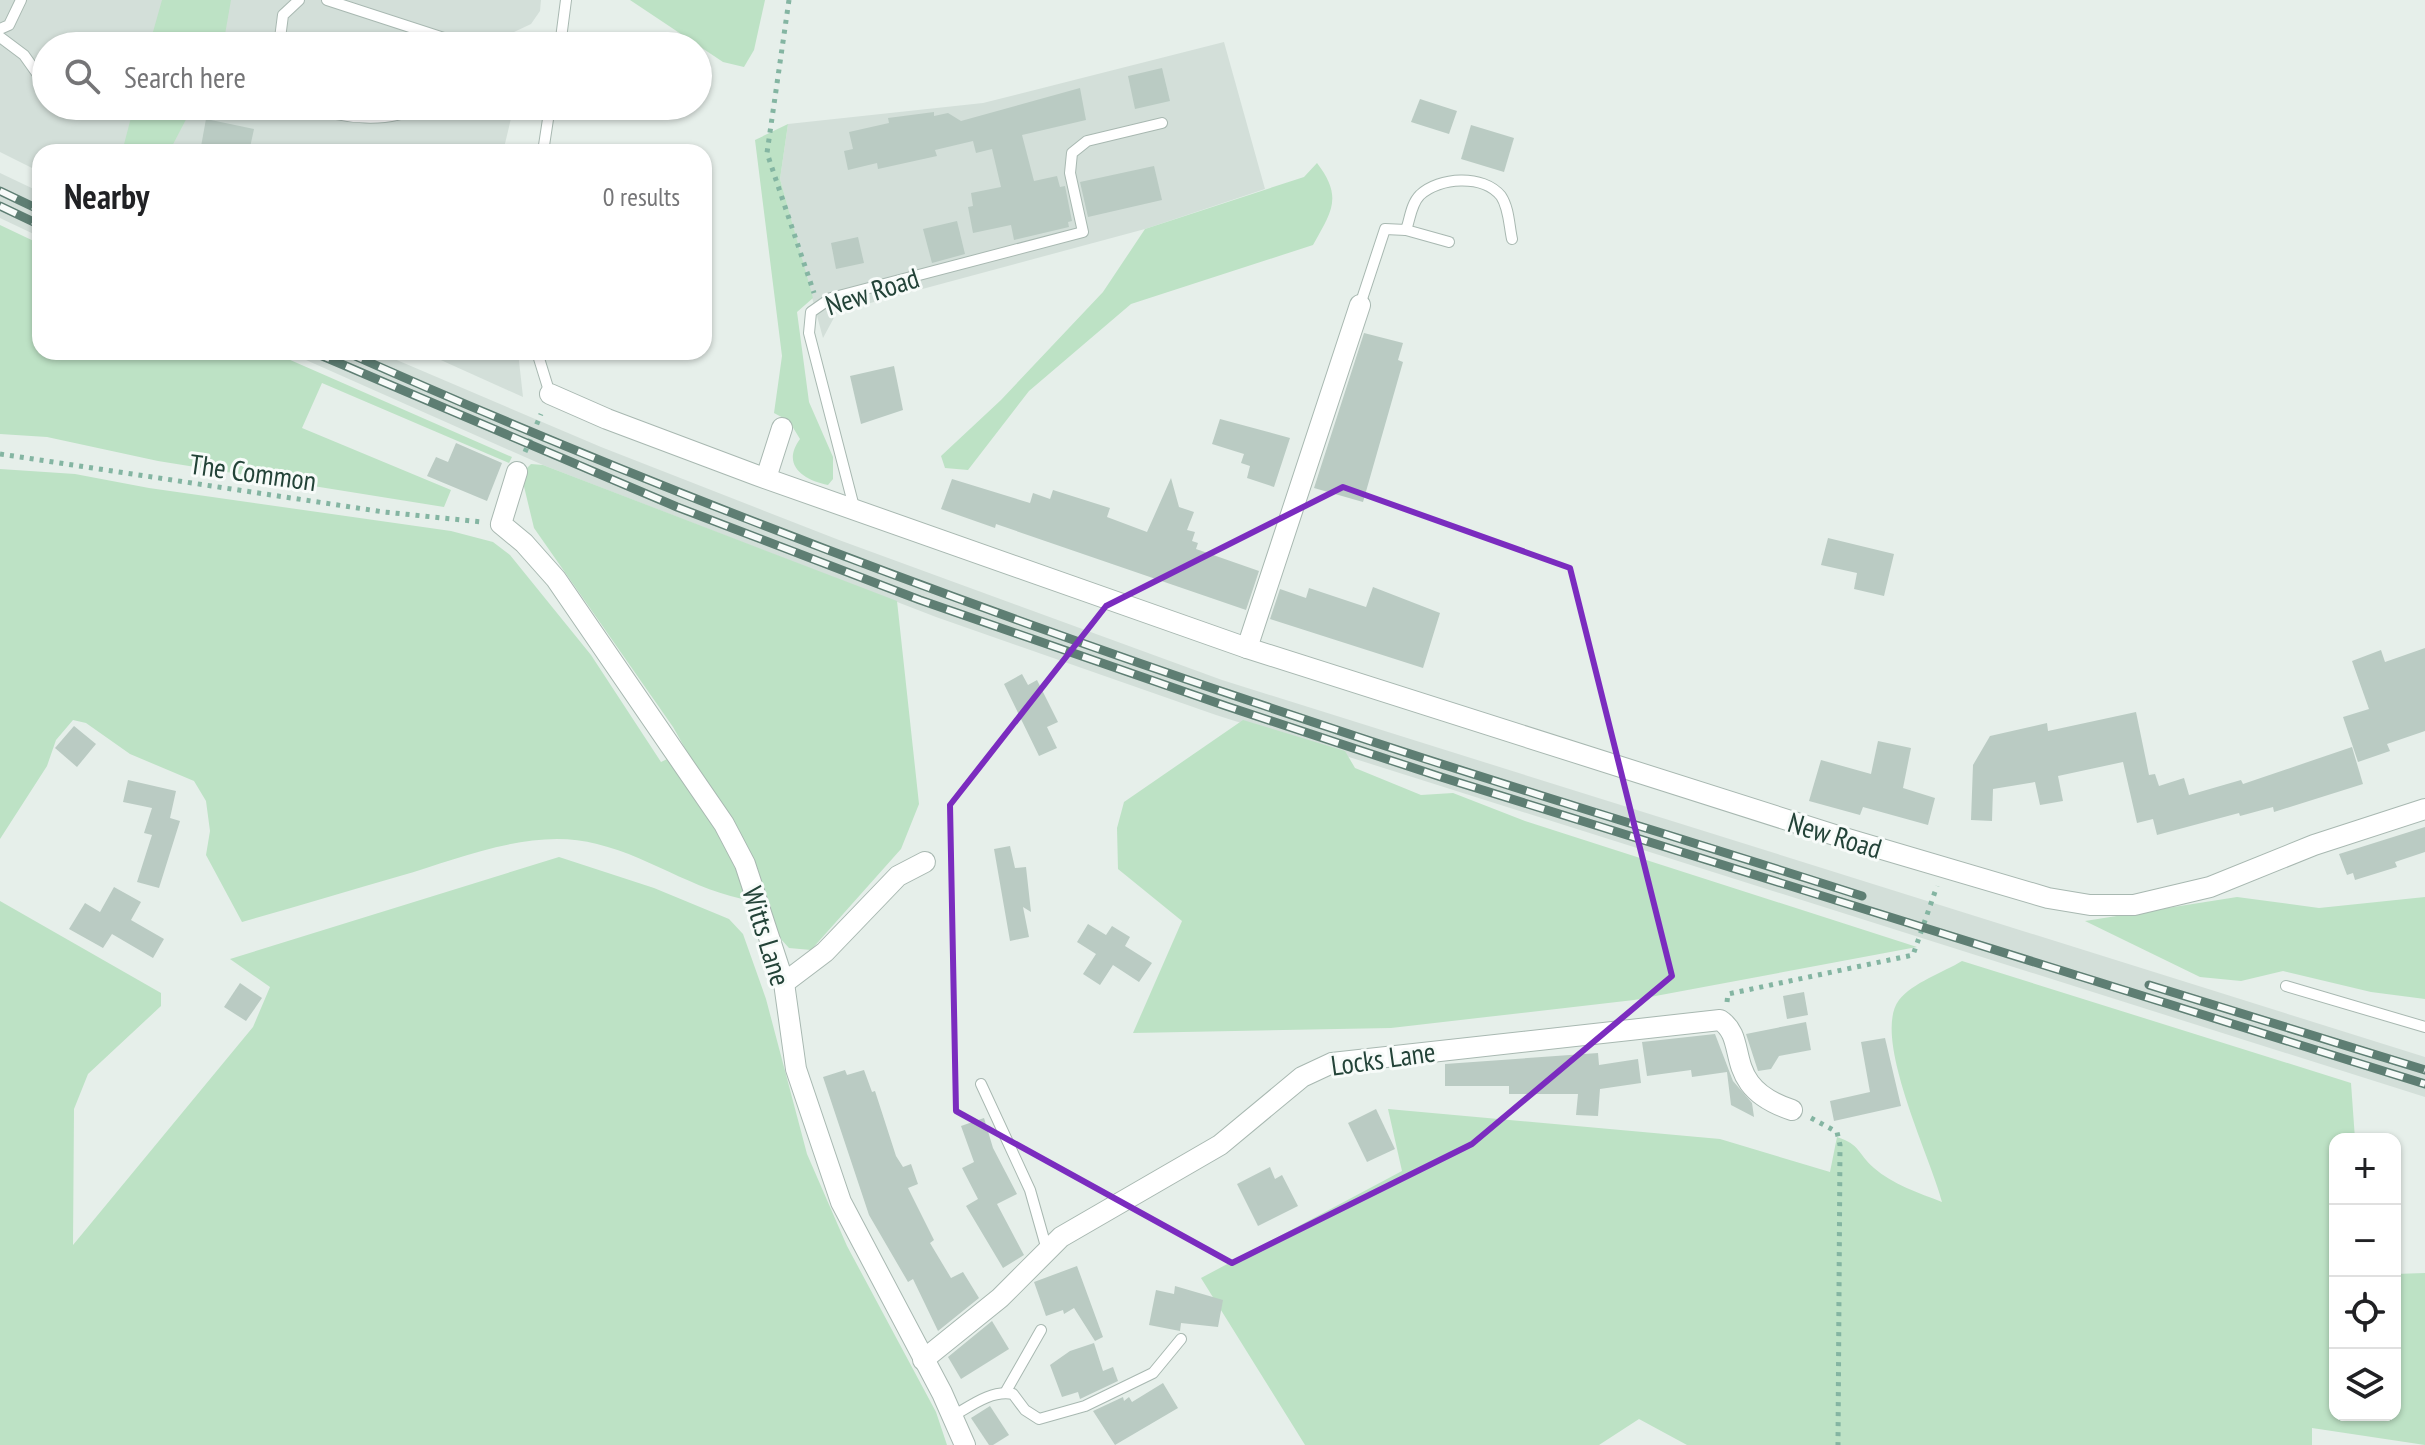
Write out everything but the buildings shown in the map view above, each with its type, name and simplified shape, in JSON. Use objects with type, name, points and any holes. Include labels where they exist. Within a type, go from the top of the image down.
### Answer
[{"type":"street","points":[[1247,648],[1360,305]]},
{"type":"street","name":"New Road","points":[[546,402],[607,419],[1247,648],[2048,898],[2090,905],[2134,905],[2210,887],[2314,845],[2425,809]]},
{"type":"street","points":[[766,478],[782,428]]},
{"type":"street","points":[[501,524],[517,472]]},
{"type":"street","name":"Witts Lane","points":[[501,524],[524,543],[556,579],[724,824],[745,864],[784,983],[796,1069],[830,1174],[855,1233],[953,1416],[965,1445]]},
{"type":"street","points":[[784,983],[825,952],[898,876],[925,862]]},
{"type":"street","name":"Locks Lane","points":[[923,1360],[1000,1298],[1047,1250],[1072,1230],[1220,1145],[1316,1069],[1359,1058],[1574,1038],[1712,1020],[1725,1023]]},
{"type":"street","points":[[1725,1023],[1746,1080],[1769,1102],[1792,1110]]},
{"type":"lane","points":[[0,29],[9,25],[21,0]]},
{"type":"lane","points":[[281,32],[283,15],[299,0]]},
{"type":"lane","points":[[327,0],[425,32]]},
{"type":"lane","points":[[562,32],[566,4]]},
{"type":"lane","points":[[0,37],[24,55],[32,66]]},
{"type":"lane","points":[[544,144],[548,120]]},
{"type":"lane","name":"New Road","points":[[854,507],[809,333],[809,317],[818,305],[831,298],[1083,232],[1070,173],[1072,153],[1087,141],[1162,123]]},
{"type":"lane","points":[[1406,230],[1421,194],[1445,183],[1469,181],[1486,185],[1499,195],[1506,209],[1512,239]]},
{"type":"lane","points":[[1360,305],[1385,229],[1406,230],[1449,242]]},
{"type":"lane","points":[[538,360],[546,402]]},
{"type":"lane","points":[[2286,986],[2425,1027]]},
{"type":"lane","points":[[981,1084],[1030,1190],[1047,1250]]},
{"type":"lane","points":[[1005,1393],[1041,1330]]},
{"type":"lane","points":[[953,1416],[990,1395],[1005,1393],[1013,1394],[1034,1416],[1045,1419],[1085,1406],[1153,1373],[1181,1339]]},
{"type":"path","points":[[789,0],[767,153],[818,305]]},
{"type":"path","points":[[517,472],[546,402]]},
{"type":"path","name":"The Common","points":[[0,454],[384,512],[501,524]]},
{"type":"path","points":[[1725,1023],[1728,994],[1913,955],[1943,867]]},
{"type":"path","points":[[1792,1110],[1837,1132],[1840,1145],[1838,1445]]},
{"type":"highlighted area","points":[[1343,487],[1570,568],[1672,976],[1472,1144],[1232,1263],[956,1111],[950,805],[1106,606]]},
{"type":"shaded area","points":[[0,0],[541,0],[540,11],[531,24],[514,32],[32,32],[32,120],[511,120],[505,144],[32,144],[32,168],[0,152]]},
{"type":"shaded area","points":[[1224,42],[1265,189],[1145,229],[837,312],[823,338],[780,179],[788,124],[983,103]]},
{"type":"shaded area","points":[[0,173],[32,188],[32,233],[0,218]]},
{"type":"shaded area","points":[[306,360],[397,360],[601,447],[839,540],[1222,680],[2425,1057],[2425,1097],[1216,715],[936,617],[543,465]]},
{"type":"shaded area","points":[[441,360],[519,360],[523,397]]},
{"type":"green space","points":[[162,0],[231,0],[225,32],[153,32]]},
{"type":"green space","points":[[630,0],[765,0],[754,50],[744,67],[723,62],[712,55],[712,32],[678,32]]},
{"type":"green space","points":[[130,120],[186,120],[173,144],[124,144]]},
{"type":"green space","points":[[788,124],[780,179],[813,298],[797,312],[809,402],[833,457],[833,479],[828,485],[810,479],[798,470],[793,456],[800,439],[789,421],[774,413],[782,356],[755,140]]},
{"type":"green space","points":[[1317,163],[1330,185],[1332,204],[1313,245],[1131,304],[1029,391],[968,470],[945,468],[941,456],[1001,400],[1103,292],[1145,229],[1304,177]]},
{"type":"green space","points":[[0,225],[32,240],[32,360],[290,360],[512,457],[509,463],[322,383],[302,428],[451,490],[444,507],[158,461],[47,437],[0,434]]},
{"type":"green space","points":[[531,464],[543,465],[897,601],[919,804],[901,849],[811,950],[789,948],[779,937],[764,902],[720,893],[618,850],[573,840],[523,842],[472,853],[242,922],[206,855],[210,831],[206,801],[194,781],[130,754],[86,723],[73,720],[56,740],[47,766],[0,839],[0,469],[75,474],[149,488],[451,531],[493,542],[510,555],[591,655],[661,762],[686,750],[534,528],[521,474]]},
{"type":"green space","points":[[1243,720],[1345,751],[1355,768],[1421,795],[1453,793],[1525,821],[1917,947],[1634,1000],[1391,1028],[1133,1033],[1182,921],[1118,869],[1117,828],[1124,802]]},
{"type":"green space","points":[[559,857],[654,888],[729,919],[743,934],[766,999],[807,1154],[847,1246],[936,1412],[947,1445],[0,1445],[0,901],[161,993],[161,1006],[88,1074],[74,1109],[73,1245],[253,1027],[270,987],[230,959]]},
{"type":"green space","points":[[2237,897],[2319,908],[2425,897],[2425,999],[2371,992],[2283,971],[2241,981],[2200,977],[2085,921]]},
{"type":"green space","points":[[1962,961],[2351,1083],[2355,1133],[2329,1133],[2329,1421],[2401,1421],[2401,1274],[2425,1273],[2425,1445],[2312,1428],[2312,1445],[1687,1445],[1639,1419],[1599,1445],[1305,1445],[1201,1278],[1402,1171],[1388,1109],[1720,1139],[1830,1172],[1837,1137],[1855,1146],[1874,1168],[1889,1179],[1942,1202],[1906,1098],[1892,1041],[1892,1017],[1899,1000],[1920,983]]},
{"type":"railway","points":[[0,191],[32,206]]},
{"type":"railway","points":[[0,206],[32,221]]},
{"type":"railway","points":[[332,360],[677,507],[920,600],[1226,706],[1441,777],[2425,1084]]},
{"type":"railway","points":[[364,360],[713,506],[961,600],[1337,730],[1862,896]]},
{"type":"railway","points":[[2149,985],[2425,1070]]}]
